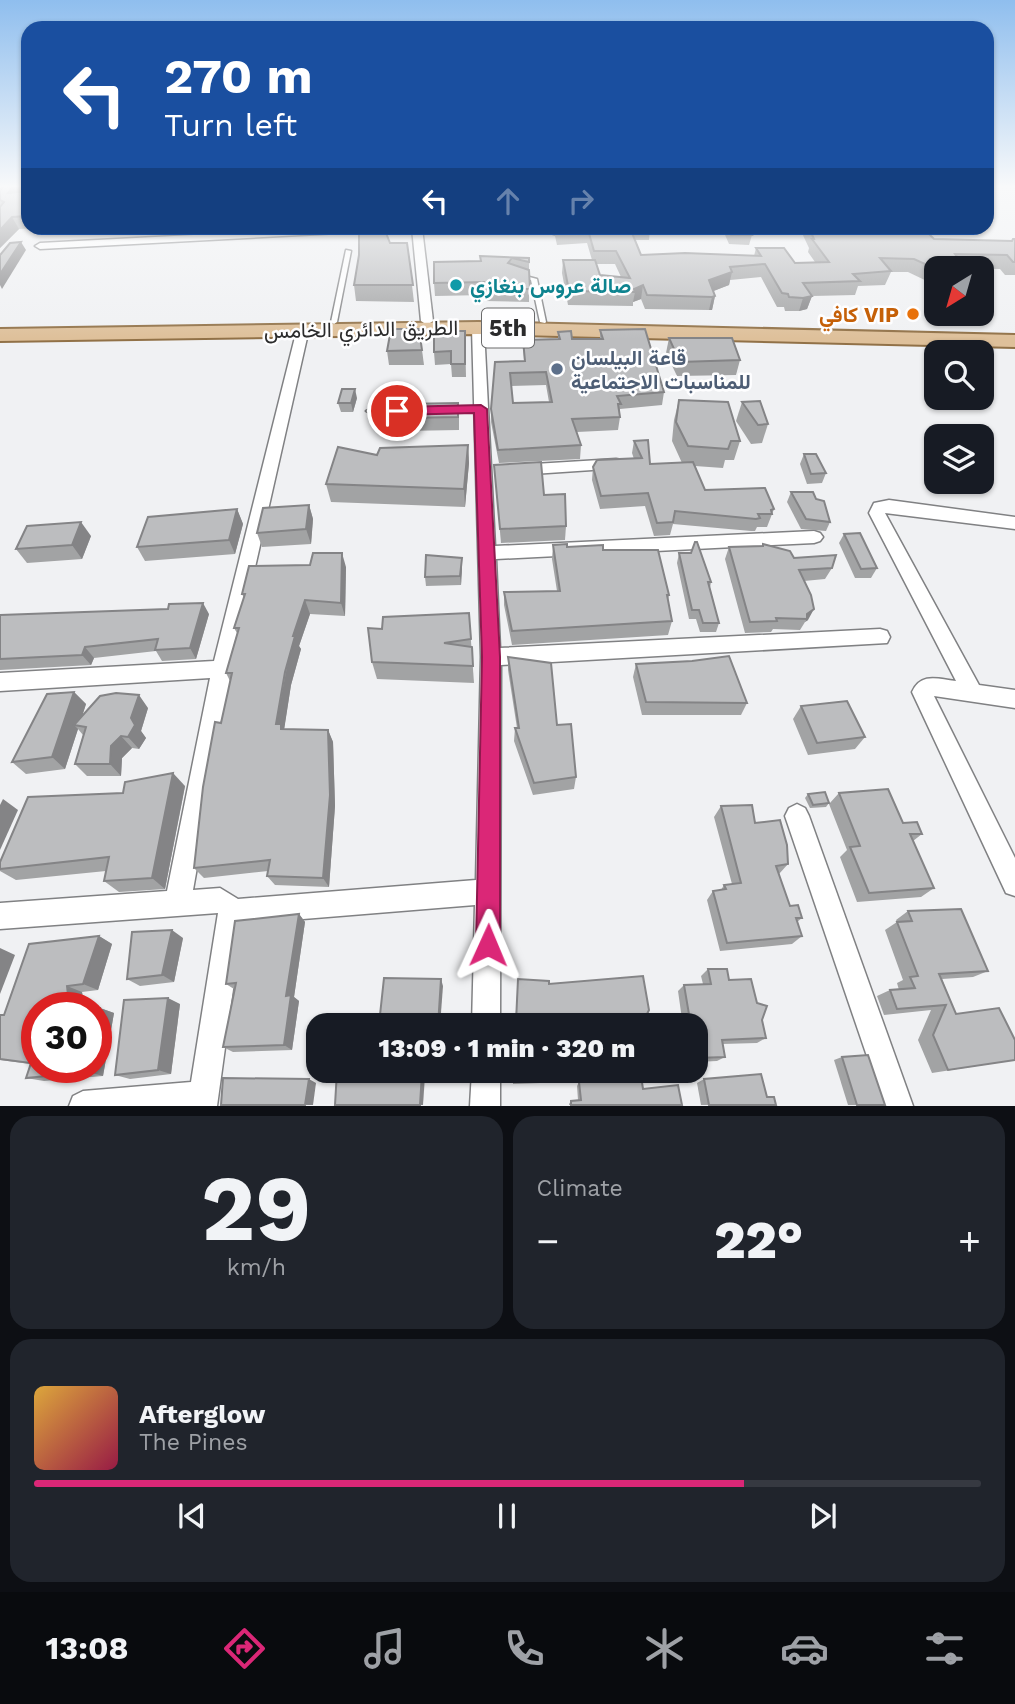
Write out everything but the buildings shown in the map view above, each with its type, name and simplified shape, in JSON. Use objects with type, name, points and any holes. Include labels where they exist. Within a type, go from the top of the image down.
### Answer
[{"type":"main road","name":"الطريق الدائري الخامس","points":[[0,335],[427,321],[1015,334]]},
{"type":"main road","name":"الطريق الدائري الخامس","points":[[0,328],[478,328],[1015,341]]},
{"type":"street","points":[[120,242],[122,237]]},
{"type":"street","points":[[40,246],[165,237]]},
{"type":"street","points":[[418,237],[427,321]]},
{"type":"street","points":[[478,328],[491,657],[486,1013]]},
{"type":"street","points":[[178,901],[222,669],[303,329]]},
{"type":"street","points":[[483,472],[623,464]]},
{"type":"street","points":[[973,692],[877,513],[880,508],[889,506],[1015,523]]},
{"type":"street","points":[[486,553],[814,537]]},
{"type":"street","points":[[491,657],[880,637]]},
{"type":"street","points":[[0,682],[222,669]]},
{"type":"street","points":[[1015,699],[928,686],[922,692],[1015,884]]},
{"type":"street","points":[[797,816],[899,1105]]},
{"type":"street","points":[[231,912],[489,891]]},
{"type":"street","points":[[0,916],[178,901],[220,900],[228,905],[231,912],[203,1100],[83,1105]]},
{"type":"street","points":[[485,1105],[486,1083]]},
{"type":"lane","points":[[334,322],[348,251]]},
{"type":"lane","points":[[513,275],[534,279],[542,322]]},
{"type":"lane","points":[[439,410],[481,409]]},
{"type":"lane","points":[[370,411],[425,410]]},
{"type":"place","name":"صالة عروس بنغازي","points":[[456,285]]},
{"type":"place","name":"كافي VIP","points":[[913,314]]},
{"type":"place","name":"قاعة البيلسان للمناسبات الاجتماعية","points":[[557,369]]},
{"type":"route","points":[[397,411],[481,409],[491,657],[488,945]]}]
